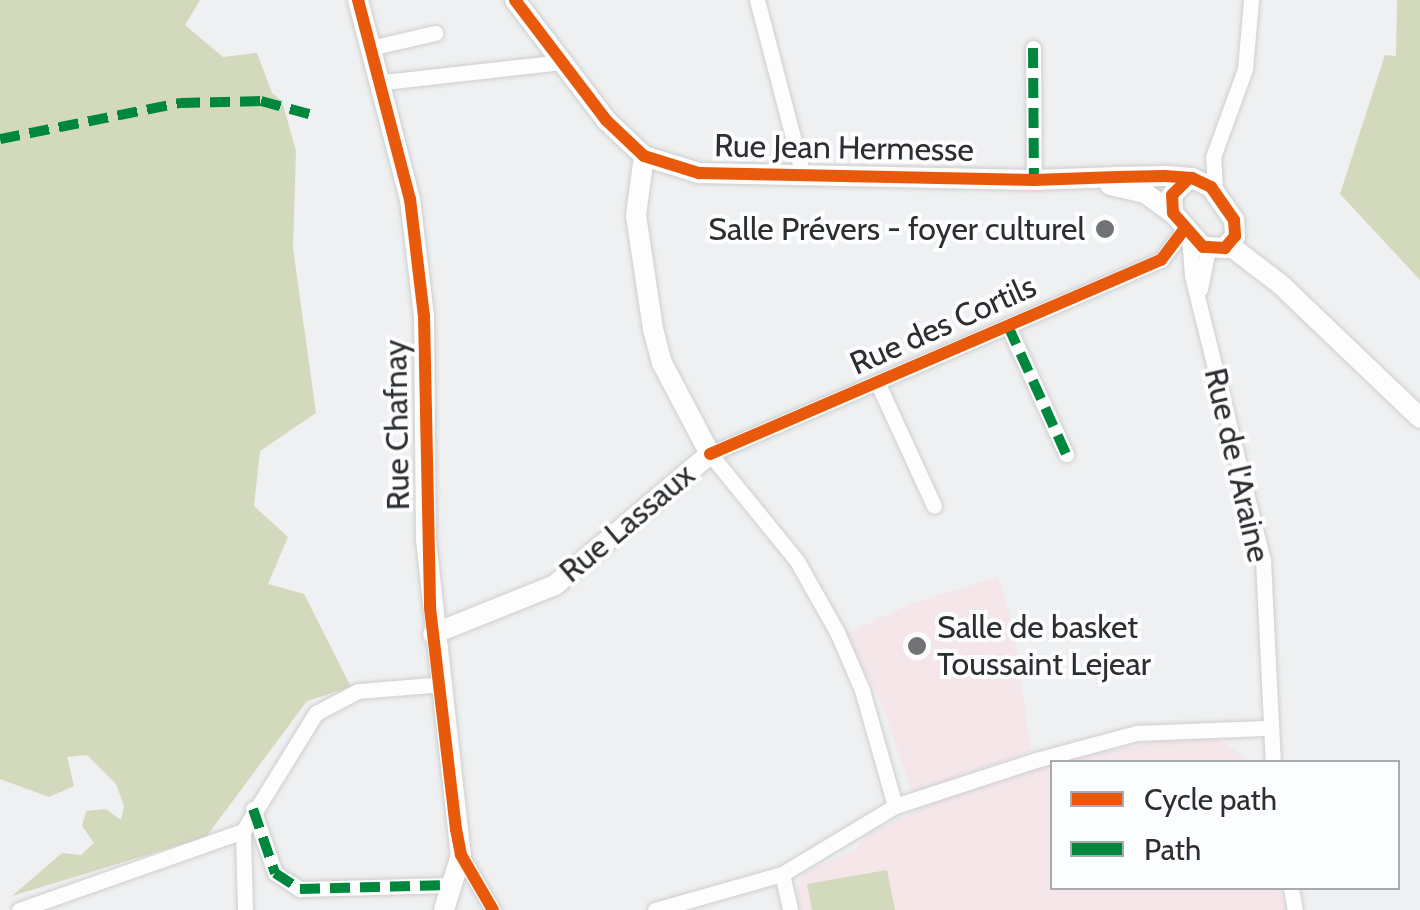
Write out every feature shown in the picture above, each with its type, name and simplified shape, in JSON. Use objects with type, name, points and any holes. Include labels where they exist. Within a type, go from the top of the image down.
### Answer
[{"type":"street","name":"Rue Chafnay","points":[[358,0],[384,82],[410,199],[424,316],[433,634],[443,684],[461,855]]},
{"type":"street","name":"Rue Jean Hermesse","points":[[515,0],[607,121],[644,156],[698,173],[1034,180],[1190,178]]},
{"type":"street","points":[[757,0],[803,174]]},
{"type":"street","points":[[1200,289],[1225,242],[1213,157],[1245,69],[1251,0]]},
{"type":"street","points":[[374,48],[435,33]]},
{"type":"street","points":[[1034,48],[1034,180]]},
{"type":"street","points":[[384,82],[562,62]]},
{"type":"street","points":[[644,156],[636,215],[662,363],[710,454],[797,561],[862,690],[895,806]]},
{"type":"street","points":[[1182,226],[1174,190],[1213,157]]},
{"type":"street","points":[[1190,178],[1215,191]]},
{"type":"street","name":"Rue Jean Hermesse","points":[[1088,180],[1144,193],[1182,226],[1225,242],[1280,284],[1420,418]]},
{"type":"street","name":"Rue des Cortils","points":[[710,454],[1161,260],[1182,226]]},
{"type":"street","name":"Rue de l'Araine","points":[[1182,226],[1192,276],[1200,289],[1213,368],[1263,560],[1272,760]]},
{"type":"street","points":[[1008,326],[1066,454]]},
{"type":"street","points":[[878,384],[934,506]]},
{"type":"street","name":"Rue Lassaux","points":[[433,634],[555,585],[710,454]]},
{"type":"street","points":[[245,910],[243,832],[253,808],[316,713],[358,691],[443,684]]},
{"type":"street","points":[[654,910],[782,874],[895,806],[1137,733],[1270,728]]},
{"type":"street","points":[[253,808],[274,873],[300,890],[449,885]]},
{"type":"street","points":[[18,910],[243,832]]},
{"type":"street","points":[[444,910],[461,855]]},
{"type":"street","points":[[461,855],[493,910]]},
{"type":"street","points":[[782,874],[790,910]]},
{"type":"shaded area","points":[[998,577],[1013,625],[1031,751],[912,793],[881,701],[845,634],[916,602]]},
{"type":"shaded area","points":[[1178,737],[1219,739],[1247,760],[1066,760]]},
{"type":"shaded area","points":[[1050,763],[1050,890],[1281,890],[1285,910],[802,910],[797,890],[804,873],[856,848],[872,831],[983,780]]},
{"type":"green space","points":[[0,0],[200,0],[185,25],[223,57],[257,53],[272,93],[282,101],[296,151],[293,248],[316,413],[260,451],[254,506],[288,537],[268,584],[304,594],[351,687],[307,701],[206,837],[12,896],[62,853],[81,855],[94,843],[82,826],[86,811],[106,809],[121,820],[124,806],[116,784],[87,755],[67,757],[74,786],[49,797],[0,779]]},
{"type":"green space","points":[[1397,0],[1420,0],[1420,280],[1340,194],[1385,55],[1396,56]]},
{"type":"green space","points":[[887,870],[895,910],[812,910],[807,884]]},
{"type":"marked path","points":[[1033,48],[1034,180]]},
{"type":"marked path","points":[[0,139],[180,103],[261,101],[309,114]]},
{"type":"marked path","points":[[1008,326],[1066,454]]},
{"type":"marked path","points":[[253,809],[275,873],[300,889],[449,885]]},
{"type":"cycle path","points":[[358,0],[410,199],[424,316],[430,608],[456,829],[461,855],[493,910]]},
{"type":"cycle path","points":[[515,0],[607,121],[644,156],[699,173],[1034,180],[1165,176],[1192,178],[1211,187],[1234,220],[1235,236],[1225,248],[1203,247],[1173,213],[1172,195],[1189,178]]},
{"type":"cycle path","points":[[710,454],[1161,260],[1184,229]]},
{"type":"place","name":"Salle Prévers - foyer culturel","points":[[1105,229]]},
{"type":"place","name":"Salle de basket Toussaint Lejear","points":[[917,646]]}]
